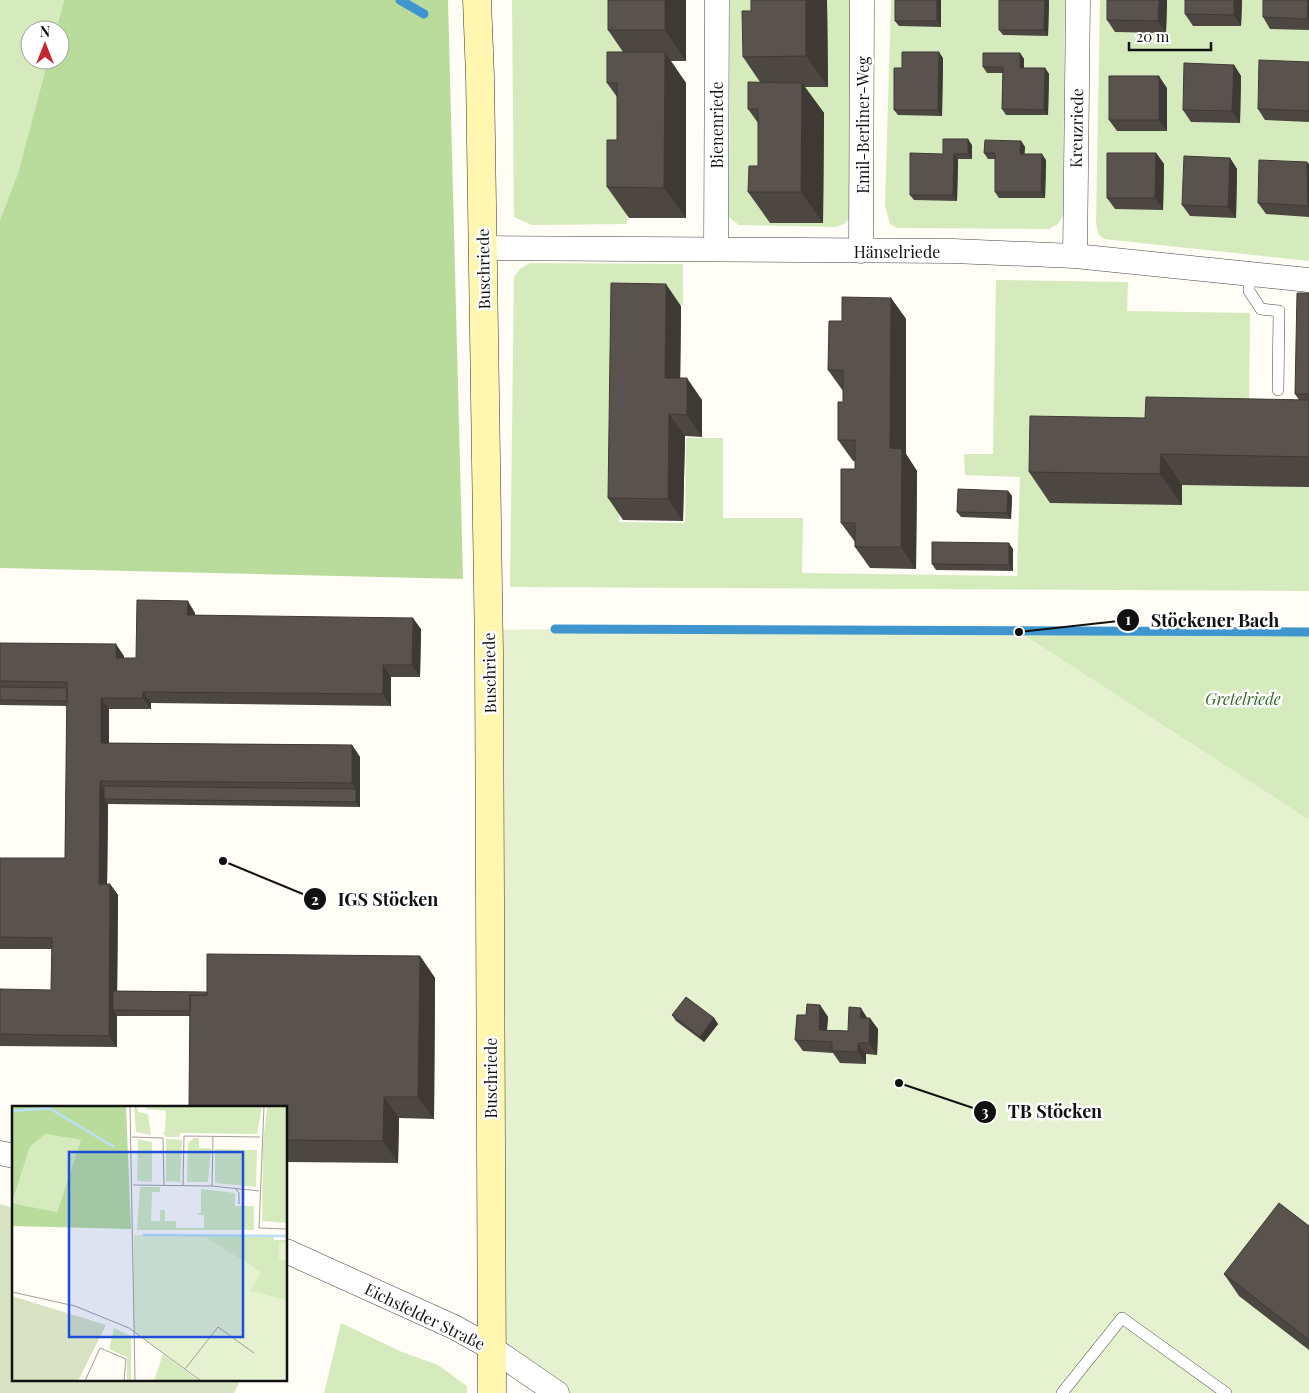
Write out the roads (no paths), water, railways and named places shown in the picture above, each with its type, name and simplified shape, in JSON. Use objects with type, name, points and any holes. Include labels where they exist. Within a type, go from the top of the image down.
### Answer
[{"type":"street","name":"Buschriede","points":[[477,0],[489,652],[490,1347],[492,1393]]},
{"type":"street","name":"Bienenriede","points":[[716,249],[717,0]]},
{"type":"street","name":"Emil-Berliner-Weg","points":[[861,251],[862,0]]},
{"type":"street","name":"Kreuzriede","points":[[1074,256],[1078,0]]},
{"type":"street","name":"Hänselriede","points":[[483,248],[953,251],[1074,256],[1309,280]]},
{"type":"street","name":"Eichsfelder Straße","points":[[288,1252],[454,1327],[490,1347],[557,1393]]},
{"type":"lane","points":[[1249,273],[1249,291],[1261,309],[1279,311],[1278,390]]},
{"type":"lane","points":[[1062,1393],[1122,1318],[1226,1393]]},
{"type":"waterway","points":[[400,0],[424,14]]},
{"type":"waterway","points":[[555,629],[1309,632]]},
{"type":"place","name":"Stöckener Bach","points":[[1019,632]]},
{"type":"place","name":"IGS Stöcken","points":[[223,861]]},
{"type":"place","name":"TB Stöcken","points":[[899,1083]]},
{"type":"park label","name":"Gretelriede","points":[[1243,698]]}]
